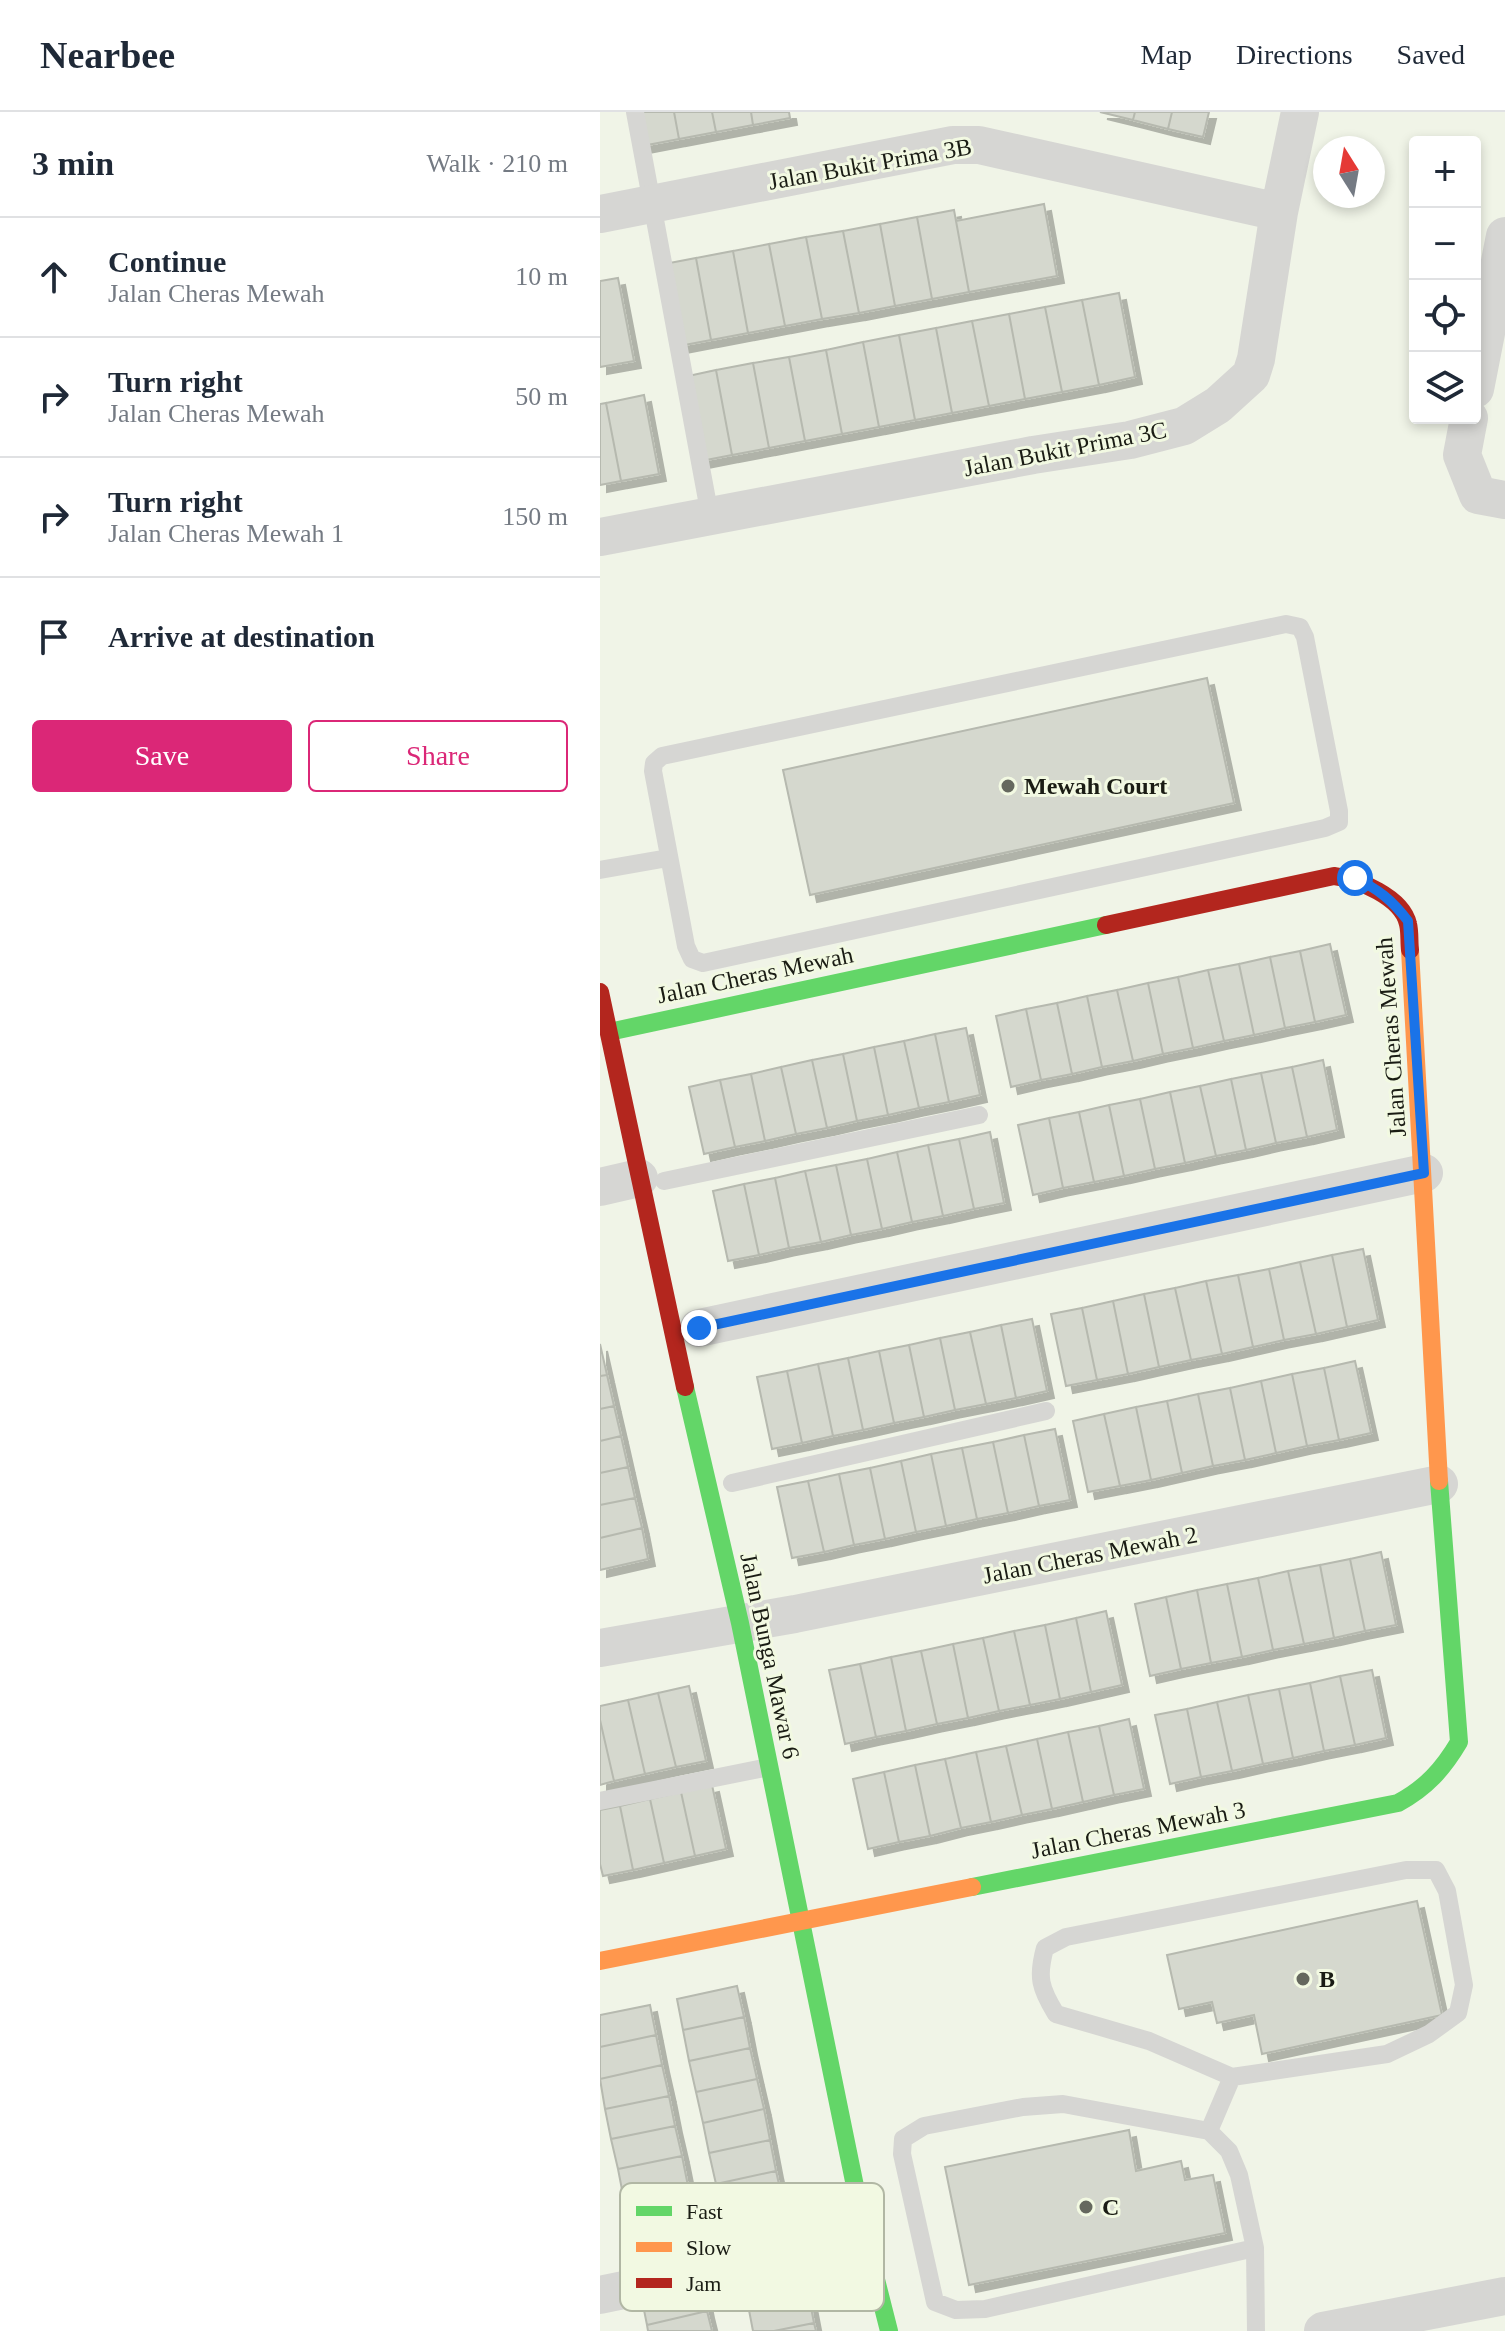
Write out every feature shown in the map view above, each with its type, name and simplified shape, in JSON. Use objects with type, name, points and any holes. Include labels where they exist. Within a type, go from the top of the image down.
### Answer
[{"type":"street","name":"Jalan Bukit Prima 3C","points":[[600,537],[1033,455],[1130,440],[1184,426],[1218,405],[1251,375],[1300,112]]},
{"type":"street","name":"Jalan Bukit Prima 3B","points":[[600,214],[953,145],[979,145],[1279,212]]},
{"type":"street","points":[[1481,359],[1504,245]]},
{"type":"street","points":[[1468,424],[1462,455],[1478,495],[1505,500]]},
{"type":"street","name":"Jalan Cheras Mewah","points":[[604,1033],[1334,876],[1355,878],[1381,891],[1408,921],[1439,1484],[1459,1742]]},
{"type":"street","name":"Jalan Bunga Mawar 6","points":[[600,992],[604,1033],[651,1180],[707,1489],[740,1623],[854,2183]]},
{"type":"street","points":[[699,1328],[1424,1173]]},
{"type":"street","points":[[600,1187],[651,1180]]},
{"type":"street","name":"Jalan Cheras Mewah 2","points":[[600,1648],[795,1614],[1439,1484]]},
{"type":"street","name":"Jalan Cheras Mewah 3","points":[[600,1961],[1398,1803],[1422,1791],[1443,1771],[1459,1742]]},
{"type":"street","points":[[600,2295],[620,2291]]},
{"type":"street","points":[[1323,2331],[1437,2321],[1505,2296]]},
{"type":"street","name":"Jalan Bunga Mawar 6","points":[[884,2311],[889,2331]]},
{"type":"lane","points":[[635,112],[710,516]]},
{"type":"lane","points":[[1286,624],[1300,627],[1305,637],[1339,811],[1339,822],[1325,828],[703,963],[692,959],[686,946],[668,858],[653,771],[654,763],[662,756],[1286,624]]},
{"type":"lane","points":[[600,870],[668,858]]},
{"type":"lane","points":[[651,1180],[979,1115]]},
{"type":"lane","points":[[732,1483],[1046,1411]]},
{"type":"lane","points":[[600,1801],[769,1767]]},
{"type":"lane","points":[[1406,1870],[1436,1870],[1447,1891],[1464,1985],[1458,2013],[1429,2034],[1387,2054],[1232,2077],[1149,2041],[1056,2014],[1046,1998],[1038,1973],[1045,1948],[1066,1937],[1406,1870]]},
{"type":"lane","points":[[1209,2131],[1232,2077]]},
{"type":"lane","points":[[1255,2248],[985,2309],[956,2310],[935,2302],[902,2154],[903,2139],[924,2126],[1023,2107],[1063,2104],[1209,2131],[1229,2151],[1239,2175],[1255,2248],[1256,2331]]},
{"type":"building","points":[[635,112],[674,112],[679,139],[642,146]]},
{"type":"building","points":[[674,112],[712,112],[716,132],[679,139]]},
{"type":"building","points":[[712,112],[751,112],[753,125],[716,132]]},
{"type":"building","points":[[751,112],[789,112],[790,118],[753,125]]},
{"type":"building","points":[[1100,112],[1135,112],[1133,120]]},
{"type":"building","points":[[1135,112],[1172,112],[1168,129],[1133,120]]},
{"type":"building","points":[[1172,112],[1209,112],[1203,137],[1168,129]]},
{"type":"building","points":[[1044,204],[1057,276],[969,292],[956,221]]},
{"type":"building","points":[[954,210],[969,292],[932,299],[917,217]]},
{"type":"building","points":[[917,217],[932,299],[895,306],[880,224]]},
{"type":"building","points":[[880,224],[895,306],[859,313],[843,231]]},
{"type":"building","points":[[843,231],[859,313],[822,319],[806,237]]},
{"type":"building","points":[[806,237],[822,319],[785,326],[769,244]]},
{"type":"building","points":[[769,244],[785,326],[748,333],[733,251]]},
{"type":"building","points":[[733,251],[748,333],[711,340],[696,258]]},
{"type":"building","points":[[696,258],[711,340],[674,347],[659,265]]},
{"type":"building","points":[[618,278],[634,361],[600,367],[600,281]]},
{"type":"building","points":[[1119,293],[1135,377],[1099,385],[1082,300]]},
{"type":"building","points":[[1082,300],[1099,385],[1062,392],[1045,307]]},
{"type":"building","points":[[1045,307],[1062,392],[1025,399],[1009,314]]},
{"type":"building","points":[[1009,314],[1025,399],[989,406],[972,321]]},
{"type":"building","points":[[972,321],[989,406],[952,413],[936,328]]},
{"type":"building","points":[[936,328],[952,413],[915,420],[899,335]]},
{"type":"building","points":[[899,335],[915,420],[879,427],[863,342]]},
{"type":"building","points":[[863,342],[879,427],[842,434],[826,350]]},
{"type":"building","points":[[826,350],[842,434],[805,441],[789,357]]},
{"type":"building","points":[[789,357],[805,441],[769,448],[753,363]]},
{"type":"building","points":[[753,363],[769,448],[732,455],[716,370]]},
{"type":"building","points":[[716,370],[732,455],[696,462],[679,378]]},
{"type":"building","points":[[644,395],[659,474],[621,481],[606,403]]},
{"type":"building","points":[[606,403],[621,481],[600,485],[600,404]]},
{"type":"building","name":"Mewah Court","points":[[1207,678],[1234,803],[810,895],[783,770]]},
{"type":"building","points":[[1330,944],[1346,1015],[1315,1022],[1300,951]]},
{"type":"building","points":[[1300,951],[1315,1022],[1285,1028],[1270,957]]},
{"type":"building","points":[[1270,957],[1285,1028],[1254,1035],[1239,964]]},
{"type":"building","points":[[1239,964],[1254,1035],[1224,1041],[1208,970]]},
{"type":"building","points":[[1208,970],[1224,1041],[1193,1048],[1178,977]]},
{"type":"building","points":[[1178,977],[1193,1048],[1163,1054],[1148,983]]},
{"type":"building","points":[[1148,983],[1163,1054],[1133,1061],[1117,990]]},
{"type":"building","points":[[1117,990],[1133,1061],[1102,1067],[1087,996]]},
{"type":"building","points":[[1087,996],[1102,1067],[1072,1074],[1057,1003]]},
{"type":"building","points":[[1057,1003],[1072,1074],[1041,1080],[1026,1009]]},
{"type":"building","points":[[1026,1009],[1041,1080],[1011,1087],[996,1016]]},
{"type":"building","points":[[966,1028],[980,1095],[949,1102],[935,1034]]},
{"type":"building","points":[[935,1034],[949,1102],[919,1108],[904,1041]]},
{"type":"building","points":[[904,1041],[919,1108],[888,1115],[874,1047]]},
{"type":"building","points":[[874,1047],[888,1115],[857,1121],[843,1054]]},
{"type":"building","points":[[843,1054],[857,1121],[827,1128],[812,1060]]},
{"type":"building","points":[[812,1060],[827,1128],[796,1134],[781,1067]]},
{"type":"building","points":[[1323,1060],[1337,1130],[1307,1137],[1292,1067]]},
{"type":"building","points":[[781,1067],[796,1134],[765,1141],[751,1074]]},
{"type":"building","points":[[1292,1067],[1307,1137],[1276,1143],[1261,1073]]},
{"type":"building","points":[[1261,1073],[1276,1143],[1246,1150],[1231,1079]]},
{"type":"building","points":[[751,1074],[765,1141],[735,1147],[720,1080]]},
{"type":"building","points":[[1231,1079],[1246,1150],[1216,1156],[1200,1086]]},
{"type":"building","points":[[720,1080],[735,1147],[704,1154],[689,1087]]},
{"type":"building","points":[[1200,1086],[1216,1156],[1185,1163],[1170,1092]]},
{"type":"building","points":[[1170,1092],[1185,1163],[1155,1169],[1140,1099]]},
{"type":"building","points":[[1140,1099],[1155,1169],[1124,1176],[1109,1105]]},
{"type":"building","points":[[1109,1105],[1124,1176],[1094,1182],[1079,1112]]},
{"type":"building","points":[[1079,1112],[1094,1182],[1063,1188],[1049,1118]]},
{"type":"building","points":[[1049,1118],[1063,1188],[1033,1195],[1018,1125]]},
{"type":"building","points":[[990,1132],[1004,1203],[974,1209],[959,1139]]},
{"type":"building","points":[[959,1139],[974,1209],[943,1216],[928,1145]]},
{"type":"building","points":[[928,1145],[943,1216],[912,1222],[897,1152]]},
{"type":"building","points":[[897,1152],[912,1222],[882,1229],[867,1159]]},
{"type":"building","points":[[867,1159],[882,1229],[851,1235],[836,1165]]},
{"type":"building","points":[[836,1165],[851,1235],[821,1242],[805,1171]]},
{"type":"building","points":[[805,1171],[821,1242],[789,1248],[775,1178]]},
{"type":"building","points":[[775,1178],[789,1248],[759,1255],[744,1184]]},
{"type":"building","points":[[744,1184],[759,1255],[728,1261],[713,1191]]},
{"type":"building","points":[[1363,1249],[1378,1320],[1347,1327],[1332,1255]]},
{"type":"building","points":[[1332,1255],[1347,1327],[1316,1334],[1300,1262]]},
{"type":"building","points":[[1300,1262],[1316,1334],[1284,1340],[1269,1269]]},
{"type":"building","points":[[1269,1269],[1284,1340],[1253,1347],[1238,1275]]},
{"type":"building","points":[[1238,1275],[1253,1347],[1222,1354],[1206,1281]]},
{"type":"building","points":[[1206,1281],[1222,1354],[1191,1360],[1175,1288]]},
{"type":"building","points":[[1175,1288],[1191,1360],[1159,1367],[1144,1294]]},
{"type":"building","points":[[1144,1294],[1159,1367],[1128,1374],[1113,1301]]},
{"type":"building","points":[[1113,1301],[1128,1374],[1097,1380],[1082,1308]]},
{"type":"building","points":[[1082,1308],[1097,1380],[1066,1386],[1051,1314]]},
{"type":"building","points":[[1032,1319],[1047,1391],[1016,1398],[1001,1325]]},
{"type":"building","points":[[1001,1325],[1016,1398],[986,1404],[970,1332]]},
{"type":"building","points":[[970,1332],[986,1404],[955,1410],[940,1338]]},
{"type":"building","points":[[940,1338],[955,1410],[924,1417],[909,1345]]},
{"type":"building","points":[[600,1344],[607,1375],[600,1376]]},
{"type":"building","points":[[909,1345],[924,1417],[894,1423],[879,1351]]},
{"type":"building","points":[[879,1351],[894,1423],[863,1430],[848,1358]]},
{"type":"building","points":[[848,1358],[863,1430],[833,1436],[818,1364]]},
{"type":"building","points":[[1355,1361],[1371,1433],[1339,1440],[1324,1368]]},
{"type":"building","points":[[818,1364],[833,1436],[802,1443],[787,1371]]},
{"type":"building","points":[[1324,1368],[1339,1440],[1307,1446],[1292,1374]]},
{"type":"building","points":[[787,1371],[802,1443],[772,1449],[757,1377]]},
{"type":"building","points":[[1292,1374],[1307,1446],[1276,1453],[1261,1381]]},
{"type":"building","points":[[607,1375],[614,1406],[600,1409],[600,1376]]},
{"type":"building","points":[[1261,1381],[1276,1453],[1245,1460],[1230,1388]]},
{"type":"building","points":[[1230,1388],[1245,1460],[1213,1466],[1198,1394]]},
{"type":"building","points":[[1198,1394],[1213,1466],[1182,1473],[1167,1401]]},
{"type":"building","points":[[1167,1401],[1182,1473],[1151,1480],[1136,1407]]},
{"type":"building","points":[[614,1406],[621,1436],[600,1441],[600,1409]]},
{"type":"building","points":[[1136,1407],[1151,1480],[1120,1486],[1104,1414]]},
{"type":"building","points":[[1104,1414],[1120,1486],[1088,1492],[1073,1421]]},
{"type":"building","points":[[1055,1429],[1070,1500],[1039,1506],[1024,1435]]},
{"type":"building","points":[[1024,1435],[1039,1506],[1008,1513],[993,1442]]},
{"type":"building","points":[[621,1436],[628,1467],[600,1473],[600,1441]]},
{"type":"building","points":[[993,1442],[1008,1513],[977,1519],[962,1448]]},
{"type":"building","points":[[962,1448],[977,1519],[946,1526],[931,1454]]},
{"type":"building","points":[[931,1454],[946,1526],[916,1532],[901,1461]]},
{"type":"building","points":[[901,1461],[916,1532],[885,1539],[870,1468]]},
{"type":"building","points":[[628,1467],[635,1498],[600,1505],[600,1473]]},
{"type":"building","points":[[870,1468],[885,1539],[854,1545],[839,1474]]},
{"type":"building","points":[[839,1474],[854,1545],[824,1552],[808,1481]]},
{"type":"building","points":[[808,1481],[824,1552],[792,1558],[777,1487]]},
{"type":"building","points":[[635,1498],[642,1528],[600,1538],[600,1505]]},
{"type":"building","points":[[642,1528],[648,1559],[600,1570],[600,1538]]},
{"type":"building","points":[[1381,1552],[1396,1625],[1365,1631],[1350,1559]]},
{"type":"building","points":[[1350,1559],[1365,1631],[1334,1638],[1320,1565]]},
{"type":"building","points":[[1320,1565],[1334,1638],[1304,1644],[1288,1571]]},
{"type":"building","points":[[1288,1571],[1304,1644],[1273,1650],[1258,1578]]},
{"type":"building","points":[[1258,1578],[1273,1650],[1242,1657],[1227,1584]]},
{"type":"building","points":[[1227,1584],[1242,1657],[1211,1663],[1197,1590]]},
{"type":"building","points":[[1197,1590],[1211,1663],[1181,1669],[1166,1597]]},
{"type":"building","points":[[1166,1597],[1181,1669],[1150,1676],[1135,1604]]},
{"type":"building","points":[[1106,1611],[1122,1685],[1091,1692],[1076,1618]]},
{"type":"building","points":[[1076,1618],[1091,1692],[1060,1699],[1045,1625]]},
{"type":"building","points":[[1045,1625],[1060,1699],[1030,1705],[1014,1631]]},
{"type":"building","points":[[1014,1631],[1030,1705],[999,1711],[983,1638]]},
{"type":"building","points":[[983,1638],[999,1711],[968,1718],[953,1644]]},
{"type":"building","points":[[953,1644],[968,1718],[937,1724],[921,1651]]},
{"type":"building","points":[[921,1651],[937,1724],[906,1731],[891,1657]]},
{"type":"building","points":[[891,1657],[906,1731],[876,1737],[860,1664]]},
{"type":"building","points":[[860,1664],[876,1737],[845,1744],[829,1670]]},
{"type":"building","points":[[1372,1670],[1386,1738],[1355,1745],[1340,1676]]},
{"type":"building","points":[[1340,1676],[1355,1745],[1324,1751],[1310,1683]]},
{"type":"building","points":[[1310,1683],[1324,1751],[1293,1758],[1279,1689]]},
{"type":"building","points":[[689,1686],[706,1761],[676,1767],[658,1693]]},
{"type":"building","points":[[1279,1689],[1293,1758],[1263,1764],[1248,1695]]},
{"type":"building","points":[[658,1693],[676,1767],[645,1774],[628,1700]]},
{"type":"building","points":[[1248,1695],[1263,1764],[1232,1771],[1217,1702]]},
{"type":"building","points":[[628,1700],[645,1774],[614,1781],[600,1720],[600,1706]]},
{"type":"building","points":[[1217,1702],[1232,1771],[1201,1777],[1187,1709]]},
{"type":"building","points":[[1187,1709],[1201,1777],[1170,1784],[1155,1715]]},
{"type":"building","points":[[1129,1719],[1144,1789],[1114,1795],[1099,1726]]},
{"type":"building","points":[[600,1720],[614,1781],[600,1785]]},
{"type":"building","points":[[1099,1726],[1114,1795],[1083,1802],[1068,1732]]},
{"type":"building","points":[[1068,1732],[1083,1802],[1052,1809],[1037,1739]]},
{"type":"building","points":[[1037,1739],[1052,1809],[1022,1815],[1006,1746]]},
{"type":"building","points":[[1006,1746],[1022,1815],[991,1822],[976,1752]]},
{"type":"building","points":[[976,1752],[991,1822],[961,1828],[945,1759]]},
{"type":"building","points":[[945,1759],[961,1828],[930,1836],[915,1765]]},
{"type":"building","points":[[915,1765],[930,1836],[899,1842],[884,1772]]},
{"type":"building","points":[[884,1772],[899,1842],[868,1849],[853,1779]]},
{"type":"building","points":[[712,1785],[726,1849],[695,1856],[681,1792]]},
{"type":"building","points":[[681,1792],[695,1856],[664,1863],[650,1799]]},
{"type":"building","points":[[650,1799],[664,1863],[633,1870],[620,1806]]},
{"type":"building","points":[[620,1806],[633,1870],[603,1876],[600,1864],[600,1810]]},
{"type":"building","name":"B","points":[[1417,1901],[1442,2015],[1262,2054],[1254,2015],[1217,2023],[1212,2002],[1179,2009],[1167,1955]]},
{"type":"building","points":[[737,1986],[744,2017],[683,2030],[677,1999]]},
{"type":"building","points":[[650,2005],[656,2035],[600,2047],[600,2015]]},
{"type":"building","points":[[744,2017],[750,2048],[689,2061],[683,2030]]},
{"type":"building","points":[[656,2035],[662,2065],[600,2079],[600,2047]]},
{"type":"building","points":[[750,2048],[757,2079],[696,2092],[689,2061]]},
{"type":"building","points":[[662,2065],[669,2096],[605,2109],[600,2079]]},
{"type":"building","points":[[757,2079],[764,2109],[703,2123],[696,2092]]},
{"type":"building","points":[[669,2096],[675,2126],[611,2139],[605,2109]]},
{"type":"building","points":[[764,2109],[770,2140],[709,2153],[703,2123]]},
{"type":"building","points":[[675,2126],[682,2156],[618,2169],[611,2139]]},
{"type":"building","name":"C","points":[[1129,2130],[1136,2171],[1181,2161],[1185,2180],[1213,2175],[1225,2233],[969,2285],[945,2167]]},
{"type":"building","points":[[770,2140],[776,2171],[716,2183],[709,2153]]},
{"type":"building","points":[[682,2156],[687,2183],[621,2183],[618,2169]]},
{"type":"building","points":[[776,2171],[779,2183],[721,2183]]},
{"type":"building","points":[[644,2311],[707,2311],[647,2325]]},
{"type":"building","points":[[707,2311],[712,2331],[648,2331],[647,2325]]},
{"type":"building","points":[[749,2311],[812,2311],[814,2323],[774,2331],[753,2331]]},
{"type":"building","points":[[814,2323],[816,2331],[774,2331]]},
{"type":"traffic: fast","points":[[609,1032],[1106,925]]},
{"type":"traffic: fast","points":[[685,1387],[740,1623],[854,2183]]},
{"type":"traffic: fast","points":[[972,1887],[1398,1803],[1425,1784],[1447,1761],[1459,1742],[1439,1481]]},
{"type":"traffic: fast","points":[[884,2311],[889,2331]]},
{"type":"traffic: slow","points":[[1410,950],[1439,1481]]},
{"type":"traffic: slow","points":[[600,1961],[972,1887]]},
{"type":"traffic: jam","points":[[1106,925],[1334,876],[1366,885],[1397,906],[1408,924],[1410,950]]},
{"type":"traffic: jam","points":[[600,992],[685,1387]]},
{"type":"place","name":"Mewah Court","points":[[1008,786]]},
{"type":"place","name":"B","points":[[1303,1979]]},
{"type":"place","name":"C","points":[[1086,2207]]},
{"type":"route","points":[[699,1328],[1424,1173],[1408,921],[1381,891],[1355,878]]}]
